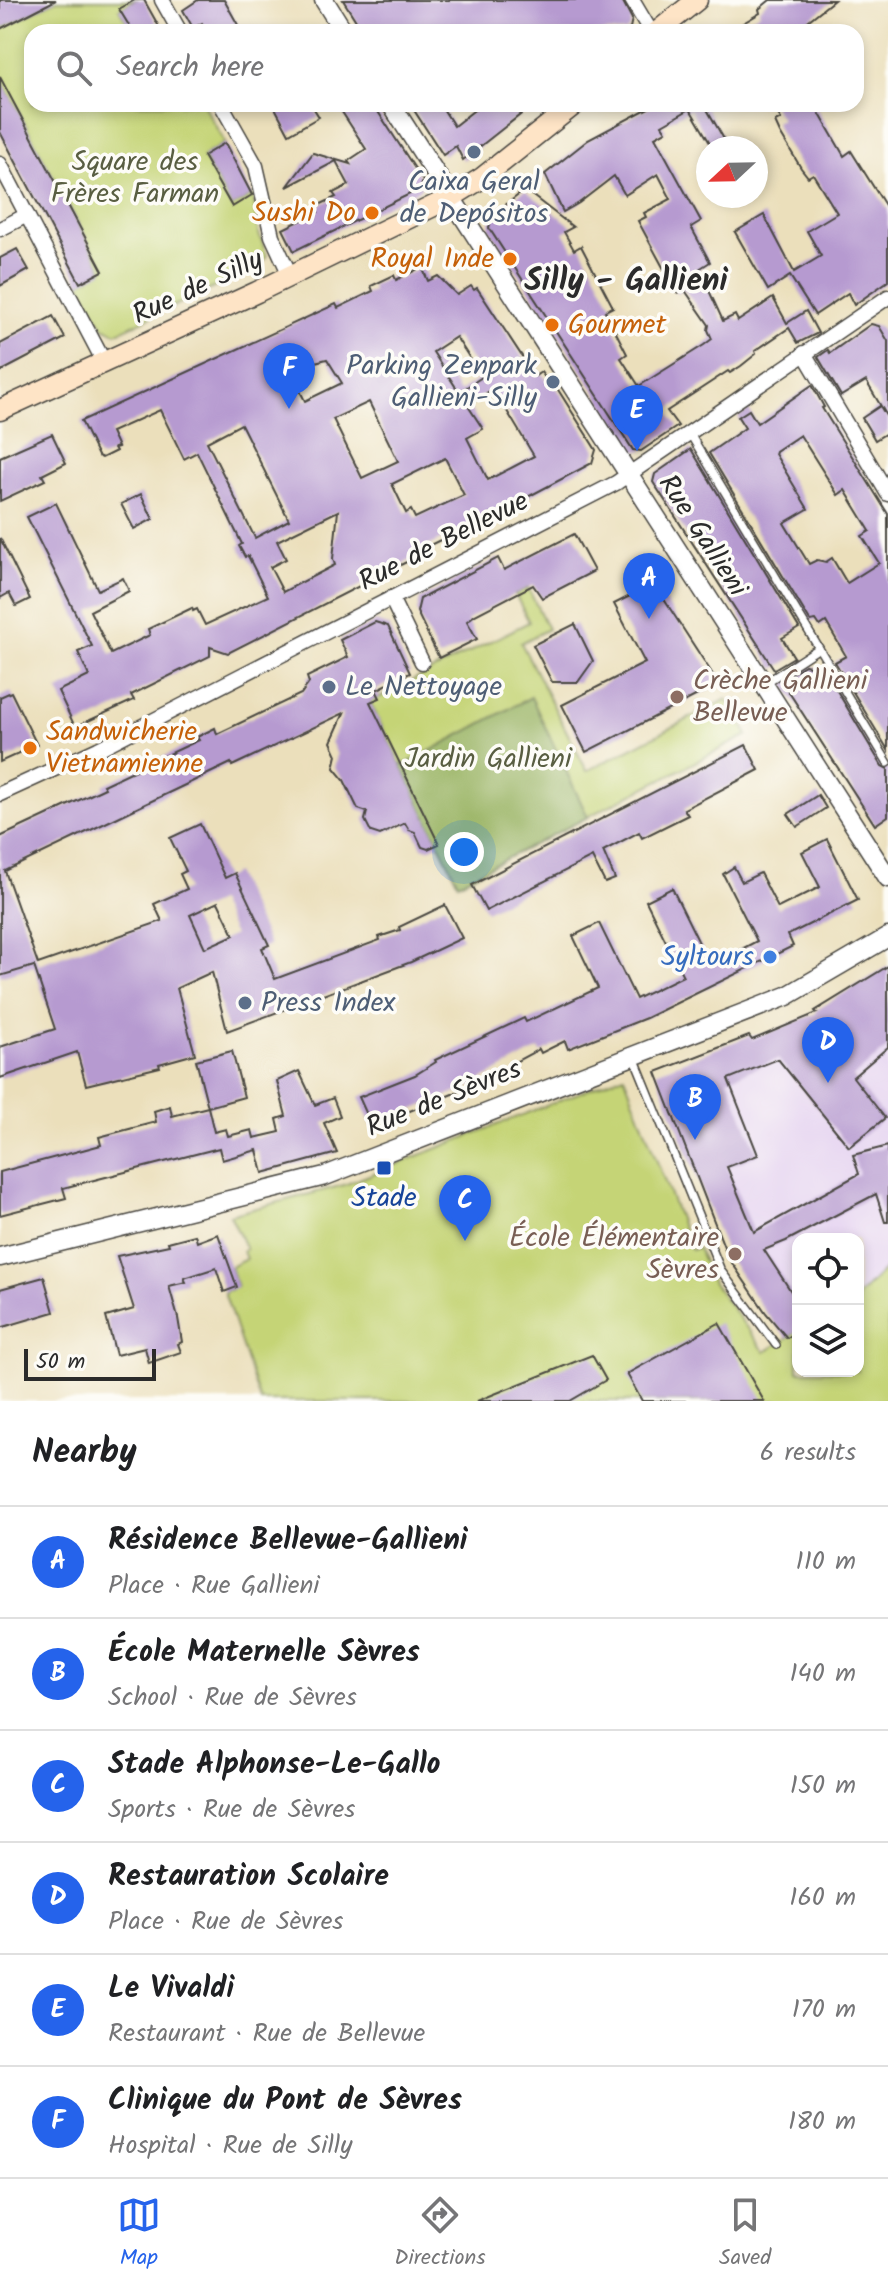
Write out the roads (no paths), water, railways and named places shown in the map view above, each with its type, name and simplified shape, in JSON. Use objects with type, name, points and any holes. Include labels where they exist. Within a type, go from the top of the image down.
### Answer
[{"type":"main road","points":[[665,24],[697,0]]},
{"type":"main road","name":"Rue de Silly","points":[[0,410],[450,198],[482,178],[565,112]]},
{"type":"street","points":[[162,0],[176,24]]},
{"type":"street","points":[[324,0],[339,24]]},
{"type":"street","points":[[632,0],[648,24]]},
{"type":"street","points":[[226,112],[256,166],[272,236],[290,275]]},
{"type":"street","name":"Rue Gallieni","points":[[396,112],[559,378],[629,474],[888,878]]},
{"type":"street","points":[[0,164],[104,362]]},
{"type":"street","points":[[0,229],[27,215]]},
{"type":"street","name":"Rue de Bellevue","points":[[0,794],[98,749],[629,474],[804,353],[886,303]]},
{"type":"street","points":[[804,353],[888,494]]},
{"type":"street","points":[[391,598],[422,662]]},
{"type":"street","name":"Rue de Sèvres","points":[[0,1257],[325,1176],[787,996],[888,937]]},
{"type":"lane","points":[[689,432],[888,763]]},
{"type":"lane","points":[[764,685],[819,648]]},
{"type":"lane","points":[[633,1055],[721,1271],[776,1345]]},
{"type":"place","name":"Caixa Geral de Depósitos","points":[[474,152]]},
{"type":"place","name":"Sushi Do","points":[[372,213]]},
{"type":"place","name":"Royal Inde","points":[[510,259]]},
{"type":"place","name":"Gourmet","points":[[552,325]]},
{"type":"place","name":"Parking Zenpark Gallieni-Silly","points":[[553,382]]},
{"type":"place","name":"Clinique du Pont de Sèvres","points":[[289,409]]},
{"type":"place","name":"Le Vivaldi","points":[[637,451]]},
{"type":"place","name":"Résidence Bellevue-Gallieni","points":[[649,619]]},
{"type":"place","name":"Le Nettoyage","points":[[329,687]]},
{"type":"place","name":"Crèche Gallieni Bellevue","points":[[677,697]]},
{"type":"place","name":"Sandwicherie Vietnamienne","points":[[30,748]]},
{"type":"place","name":"Syltours","points":[[770,957]]},
{"type":"place","name":"Press Index","points":[[245,1003]]},
{"type":"place","name":"Restauration Scolaire","points":[[828,1083]]},
{"type":"place","name":"École Maternelle Sèvres","points":[[695,1140]]},
{"type":"place","name":"Stade","points":[[384,1168]]},
{"type":"place","name":"Stade Alphonse-Le-Gallo","points":[[465,1241]]},
{"type":"place","name":"École Élémentaire Sèvres","points":[[735,1254]]},
{"type":"district","name":"Silly - Gallieni","points":[[626,281]]},
{"type":"park label","name":"Square des Frères Farman","points":[[135,178]]},
{"type":"park label","name":"Jardin Gallieni","points":[[488,759]]}]
